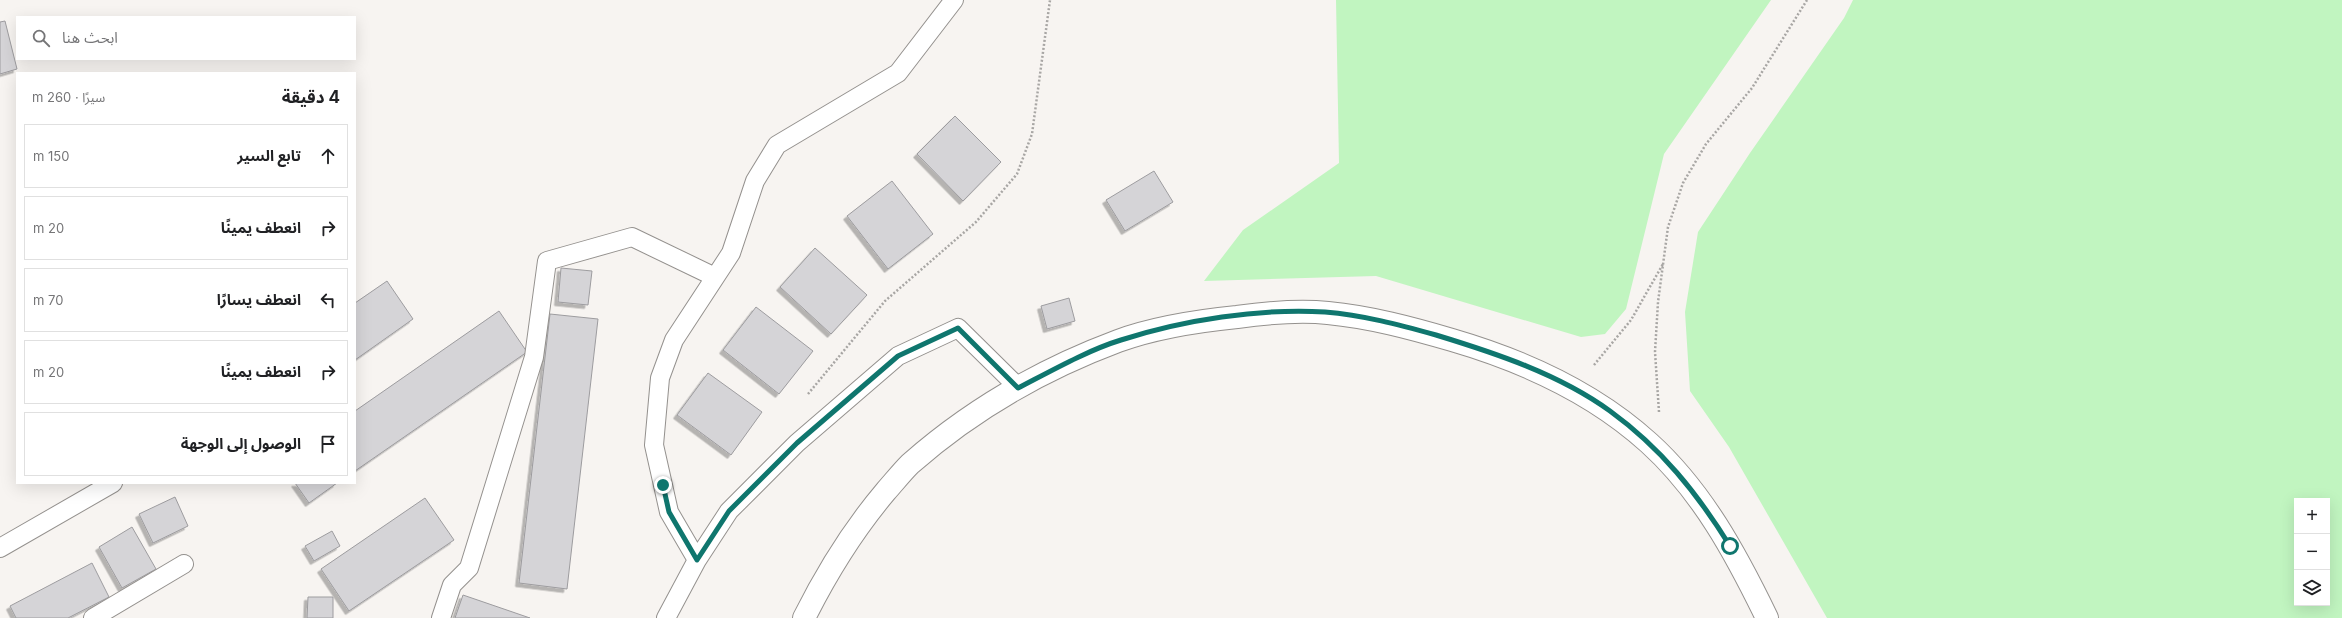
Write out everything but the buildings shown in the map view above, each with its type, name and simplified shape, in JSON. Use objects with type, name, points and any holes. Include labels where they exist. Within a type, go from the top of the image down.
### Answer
[{"type":"main road","points":[[804,618],[822,581],[865,516],[908,466],[978,410],[1047,373],[1119,340],[1190,322],[1267,313],[1325,312],[1388,322],[1495,353],[1554,379],[1609,410],[1662,456],[1689,484],[1742,567],[1767,618]]},
{"type":"lane","points":[[697,560],[669,512],[654,445],[660,378],[674,340],[731,253],[755,180],[777,145],[898,73],[954,0]]},
{"type":"lane","points":[[441,618],[452,585],[469,568],[534,357],[547,261],[632,237],[715,277]]},
{"type":"lane","points":[[666,618],[697,560],[729,511],[797,443],[898,356],[958,328],[1018,388]]},
{"type":"lane","points":[[0,548],[111,484]]},
{"type":"lane","points":[[93,618],[184,564]]},
{"type":"path","points":[[806,396],[885,301],[976,222],[1017,174],[1032,134],[1050,0]]},
{"type":"path","points":[[1662,456],[1655,352],[1658,302],[1668,227],[1683,183],[1706,144],[1752,88],[1806,0]]},
{"type":"path","points":[[1554,379],[1593,366],[1602,358],[1631,320],[1664,262]]},
{"type":"green space","points":[[1336,0],[1771,0],[1664,154],[1626,309],[1605,334],[1581,337],[1376,276],[1204,281],[1243,230],[1339,163]]},
{"type":"green space","points":[[1853,0],[2342,0],[2342,618],[1827,618],[1729,447],[1690,391],[1685,312],[1698,232],[1750,153],[1844,18]]},
{"type":"route","points":[[663,485],[669,512],[697,560],[729,511],[797,443],[898,356],[958,328],[1018,388],[1119,340],[1190,322],[1267,313],[1325,312],[1388,322],[1495,353],[1554,379],[1609,410],[1650,444],[1689,484],[1730,546]]}]
